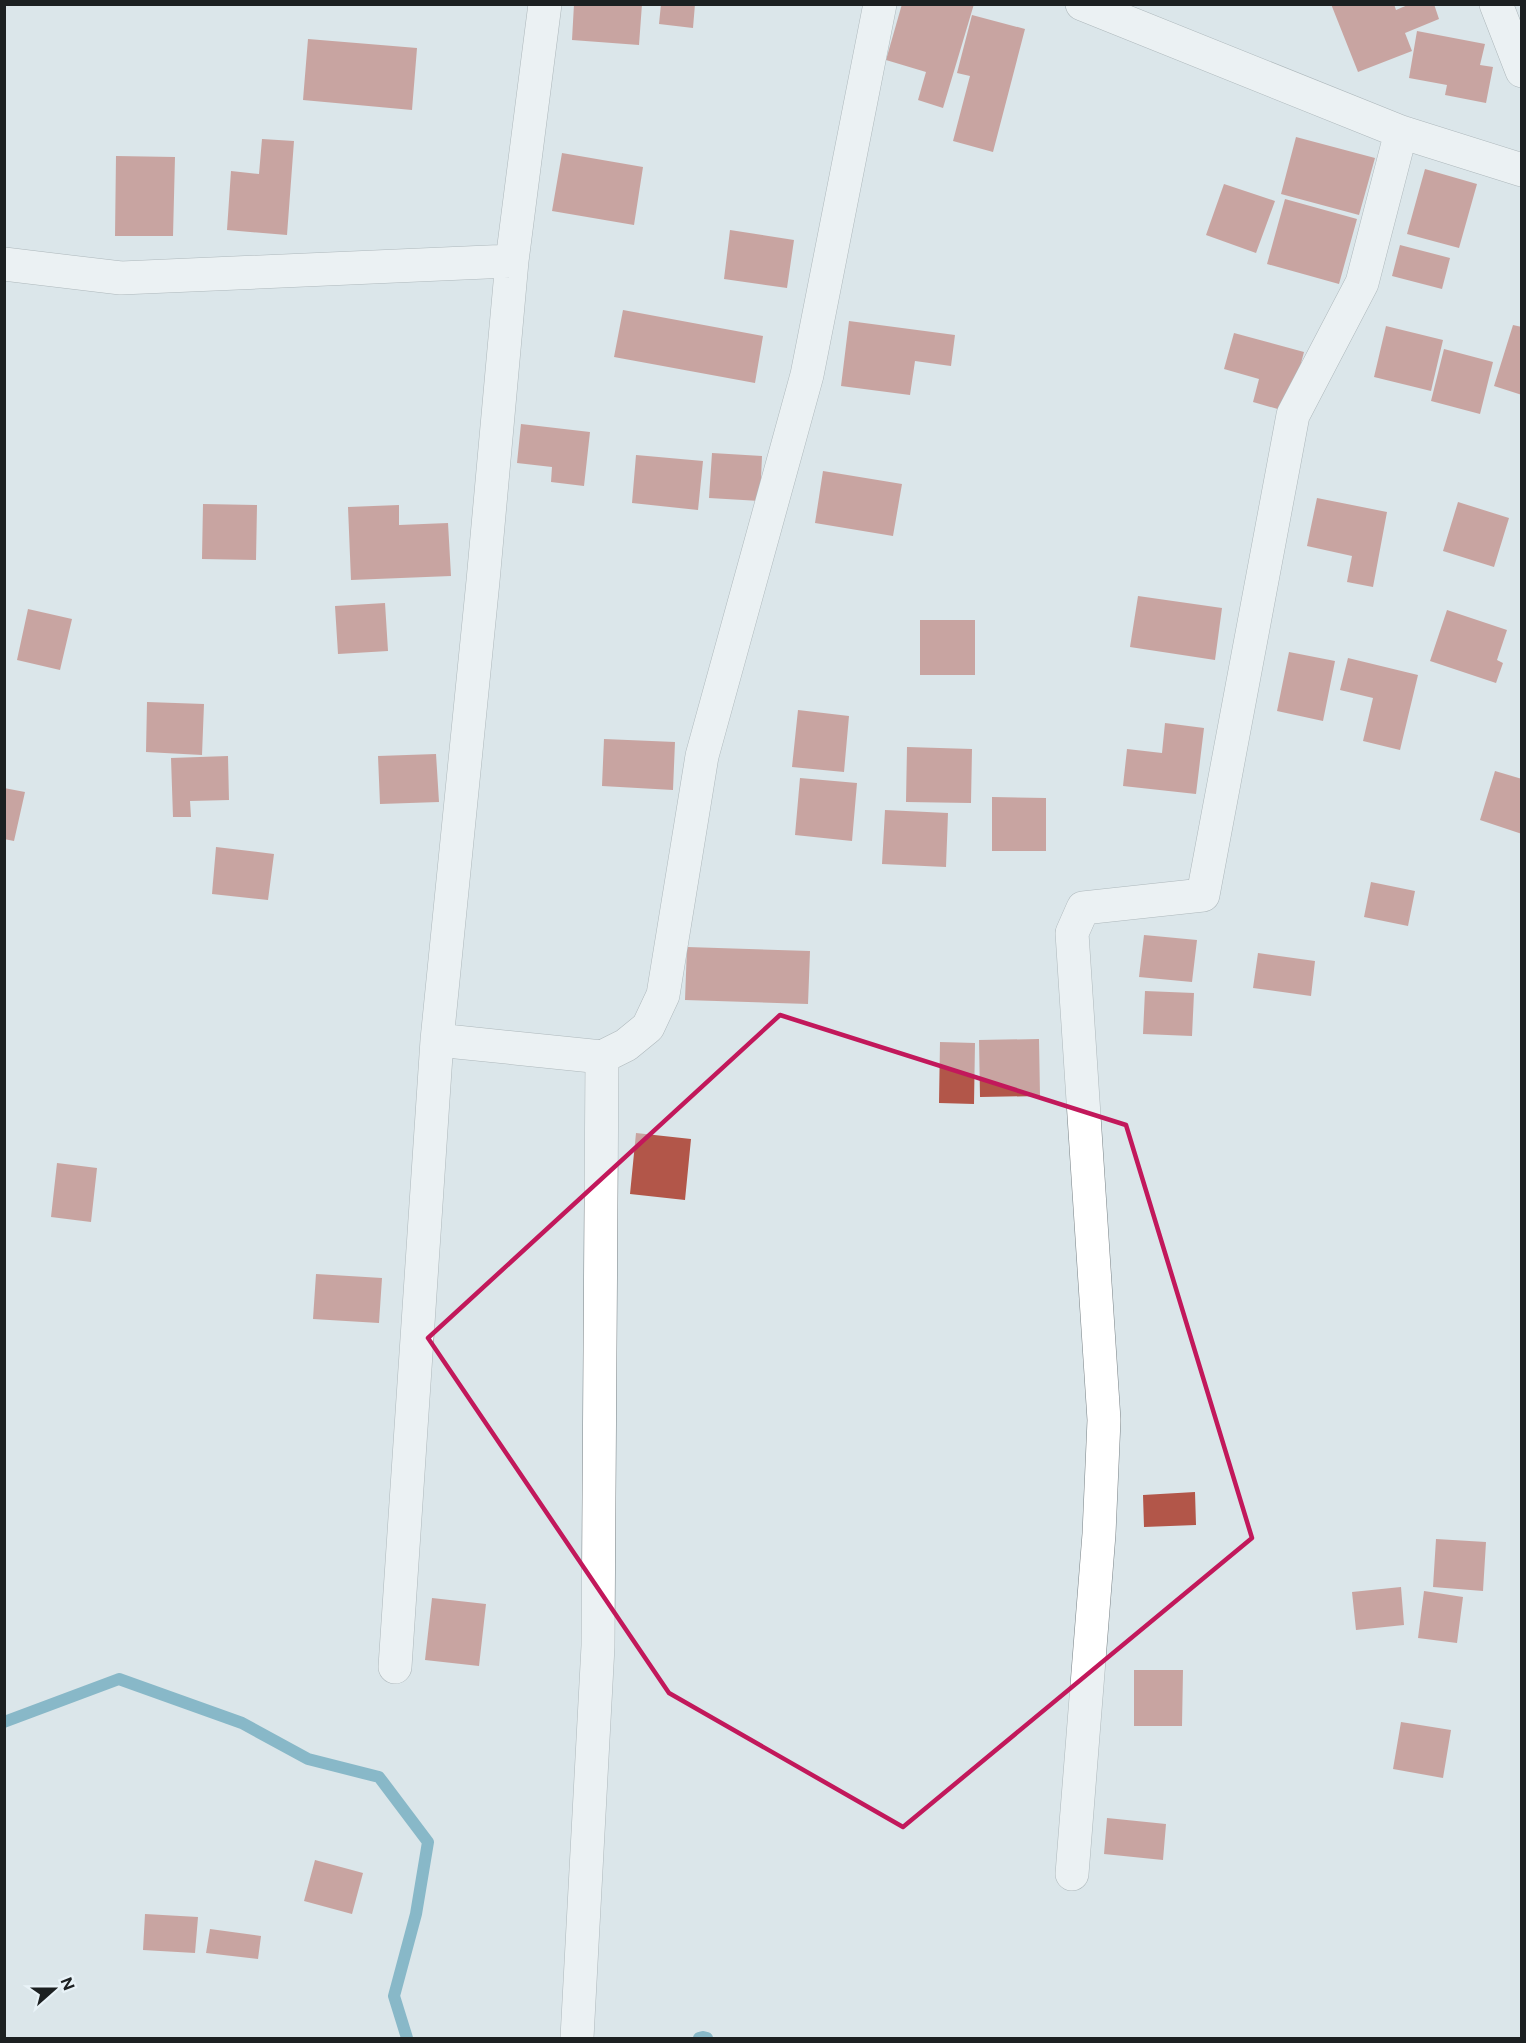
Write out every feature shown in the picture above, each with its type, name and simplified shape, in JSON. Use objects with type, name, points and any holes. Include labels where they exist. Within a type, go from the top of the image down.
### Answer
[{"type":"street","points":[[394,1667],[437,1040],[483,581],[512,261],[545,4]]},
{"type":"street","points":[[437,1040],[602,1057],[626,1045],[648,1027],[663,995],[702,756],[807,375],[880,4]]},
{"type":"street","points":[[1082,4],[1401,132],[1521,170]]},
{"type":"street","points":[[1496,4],[1521,71]]},
{"type":"street","points":[[1072,1874],[1099,1534],[1104,1420],[1072,933],[1083,908],[1203,895],[1293,415],[1362,284],[1401,132]]},
{"type":"street","points":[[4,264],[121,278],[512,261]]},
{"type":"street","points":[[578,2038],[598,1646],[602,1057]]},
{"type":"highlighted area","points":[[780,1015],[1126,1125],[1252,1538],[903,1827],[669,1693],[428,1338]]},
{"type":"building","points":[[574,4],[642,4],[639,45],[572,40]]},
{"type":"building","points":[[661,4],[695,4],[693,28],[659,24]]},
{"type":"building","points":[[902,4],[974,4],[943,108],[918,100],[926,72],[886,60]]},
{"type":"building","points":[[1331,4],[1394,4],[1396,10],[1410,4],[1434,4],[1439,19],[1405,33],[1412,51],[1358,72]]},
{"type":"building","points":[[972,15],[1025,29],[993,152],[953,141],[970,76],[957,73]]},
{"type":"building","points":[[1417,31],[1485,44],[1480,65],[1493,67],[1486,103],[1445,95],[1447,85],[1409,78]]},
{"type":"building","points":[[308,39],[417,48],[412,110],[303,100]]},
{"type":"building","points":[[1296,137],[1375,158],[1359,215],[1281,194]]},
{"type":"building","points":[[262,139],[294,141],[287,235],[227,230],[231,171],[259,174]]},
{"type":"building","points":[[562,153],[643,167],[634,225],[552,211]]},
{"type":"building","points":[[116,156],[175,157],[173,236],[115,236]]},
{"type":"building","points":[[1425,169],[1477,184],[1459,248],[1407,234]]},
{"type":"building","points":[[1224,184],[1275,201],[1256,253],[1206,235]]},
{"type":"building","points":[[1285,199],[1357,219],[1339,284],[1267,264]]},
{"type":"building","points":[[730,230],[794,240],[787,288],[724,279]]},
{"type":"building","points":[[1400,245],[1450,258],[1442,289],[1392,276]]},
{"type":"building","points":[[623,310],[763,336],[755,383],[614,357]]},
{"type":"building","points":[[849,321],[955,335],[951,366],[915,361],[910,395],[841,386]]},
{"type":"building","points":[[1513,325],[1522,327],[1522,395],[1494,386]]},
{"type":"building","points":[[1386,326],[1443,340],[1431,391],[1374,377]]},
{"type":"building","points":[[1234,333],[1304,352],[1288,412],[1253,402],[1259,379],[1224,369]]},
{"type":"building","points":[[1444,349],[1493,362],[1480,414],[1431,401]]},
{"type":"building","points":[[521,424],[590,432],[584,486],[551,482],[552,467],[517,463]]},
{"type":"building","points":[[712,453],[762,456],[760,501],[709,498]]},
{"type":"building","points":[[636,455],[703,461],[698,510],[632,503]]},
{"type":"building","points":[[823,471],[902,484],[893,536],[815,523]]},
{"type":"building","points":[[1317,498],[1387,512],[1373,587],[1347,582],[1352,556],[1307,546]]},
{"type":"building","points":[[1458,502],[1509,518],[1494,567],[1443,551]]},
{"type":"building","points":[[203,504],[257,505],[256,560],[202,559]]},
{"type":"building","points":[[399,505],[399,525],[448,523],[451,576],[351,580],[348,507]]},
{"type":"building","points":[[1138,596],[1222,608],[1215,660],[1130,647]]},
{"type":"building","points":[[385,603],[388,651],[338,654],[335,606]]},
{"type":"building","points":[[28,609],[72,619],[60,670],[17,660]]},
{"type":"building","points":[[1447,610],[1507,630],[1497,660],[1503,663],[1496,683],[1430,661]]},
{"type":"building","points":[[920,620],[975,620],[975,675],[920,675]]},
{"type":"building","points":[[1289,652],[1335,661],[1323,721],[1277,711]]},
{"type":"building","points":[[1348,658],[1418,675],[1400,750],[1363,741],[1373,698],[1340,690]]},
{"type":"building","points":[[147,702],[204,704],[202,755],[146,752]]},
{"type":"building","points":[[798,710],[849,716],[844,772],[792,767]]},
{"type":"building","points":[[1165,723],[1204,728],[1196,794],[1123,786],[1127,749],[1162,753]]},
{"type":"building","points":[[604,739],[675,742],[673,790],[602,786]]},
{"type":"building","points":[[907,747],[972,749],[971,803],[906,802]]},
{"type":"building","points":[[436,754],[439,802],[380,804],[378,756]]},
{"type":"building","points":[[228,756],[229,800],[190,801],[191,817],[173,817],[171,758]]},
{"type":"building","points":[[1495,771],[1522,779],[1522,834],[1480,820]]},
{"type":"building","points":[[800,778],[857,783],[852,841],[795,835]]},
{"type":"building","points":[[4,788],[25,792],[14,841],[4,839]]},
{"type":"building","points":[[992,797],[1046,798],[1046,851],[992,851]]},
{"type":"building","points":[[885,810],[948,813],[946,867],[882,864]]},
{"type":"building","points":[[216,847],[274,854],[268,900],[212,894]]},
{"type":"building","points":[[1371,882],[1415,891],[1408,926],[1364,917]]},
{"type":"building","points":[[1144,935],[1197,940],[1192,982],[1139,977]]},
{"type":"building","points":[[687,947],[810,951],[808,1004],[685,1000]]},
{"type":"building","points":[[1258,953],[1315,961],[1311,996],[1253,988]]},
{"type":"building","points":[[1145,991],[1194,993],[1192,1036],[1143,1034]]},
{"type":"building","points":[[1039,1039],[1040,1096],[980,1097],[979,1040]]},
{"type":"building","points":[[940,1042],[975,1043],[974,1104],[939,1103]]},
{"type":"building","points":[[636,1133],[691,1139],[685,1200],[630,1194]]},
{"type":"building","points":[[57,1163],[97,1168],[91,1222],[51,1217]]},
{"type":"building","points":[[316,1274],[382,1278],[379,1323],[313,1319]]},
{"type":"building","points":[[1195,1492],[1196,1525],[1144,1527],[1143,1495]]},
{"type":"building","points":[[1436,1539],[1486,1542],[1483,1591],[1433,1587]]},
{"type":"building","points":[[1401,1587],[1404,1625],[1356,1630],[1352,1592]]},
{"type":"building","points":[[1424,1591],[1463,1597],[1457,1643],[1418,1638]]},
{"type":"building","points":[[432,1598],[486,1604],[479,1666],[425,1660]]},
{"type":"building","points":[[1134,1670],[1183,1670],[1182,1726],[1134,1726]]},
{"type":"building","points":[[1401,1722],[1451,1730],[1443,1778],[1393,1769]]},
{"type":"building","points":[[1107,1818],[1166,1824],[1163,1860],[1104,1854]]},
{"type":"building","points":[[315,1860],[363,1873],[352,1914],[304,1901]]},
{"type":"building","points":[[145,1914],[198,1917],[195,1953],[143,1950]]},
{"type":"building","points":[[210,1929],[261,1936],[258,1959],[206,1953]]},
{"type":"waterway","points":[[4,1722],[119,1679],[242,1723],[308,1759],[379,1777],[428,1842],[416,1914],[394,1996],[407,2038]]},
{"type":"waterway","points":[[699,2038],[707,2038]]}]
